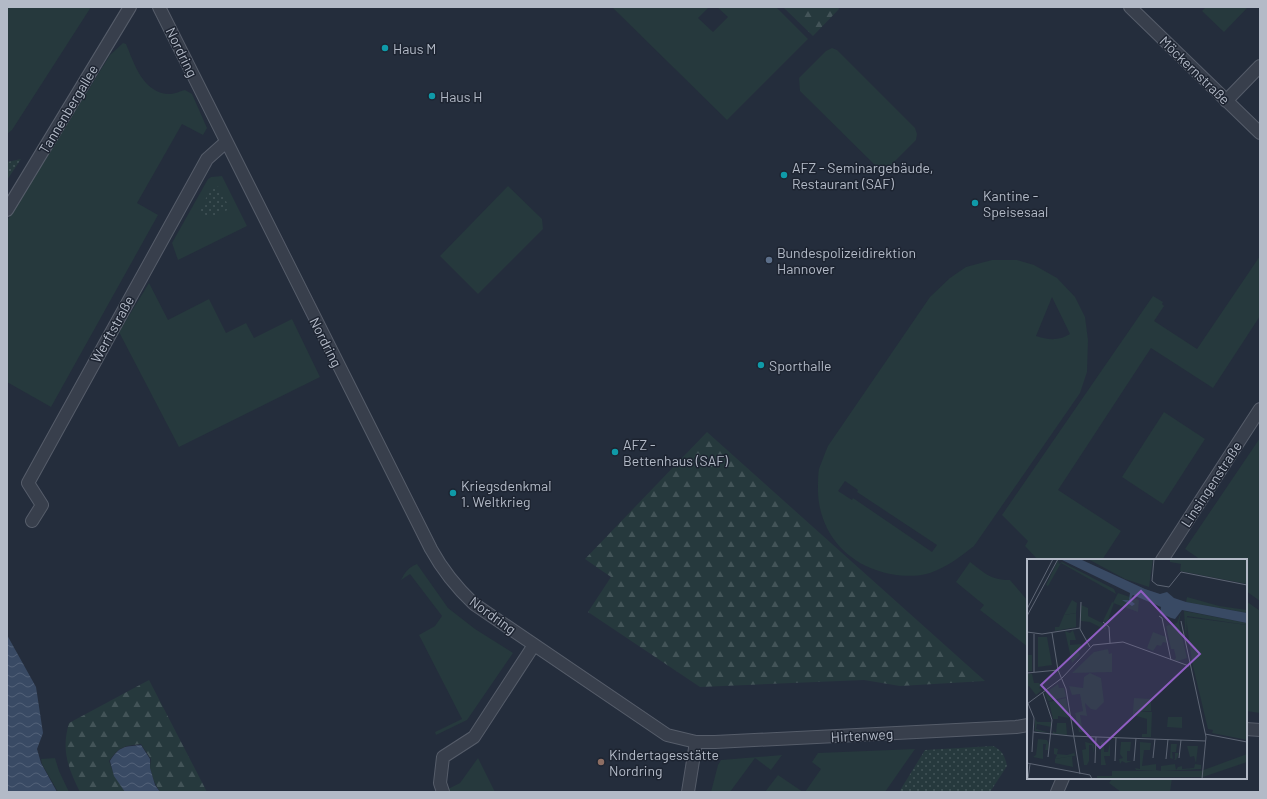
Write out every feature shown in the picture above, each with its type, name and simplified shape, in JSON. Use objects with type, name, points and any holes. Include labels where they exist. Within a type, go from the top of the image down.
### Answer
[{"type":"street","name":"Nordring","points":[[159,7],[442,569],[457,588],[474,604],[534,645],[667,735],[696,742]]},
{"type":"street","name":"Möckernstraße","points":[[1130,7],[1260,133]]},
{"type":"street","name":"Tannenbergallee","points":[[7,210],[130,8]]},
{"type":"street","points":[[1226,101],[1260,66]]},
{"type":"street","name":"Werftstraße","points":[[32,521],[42,505],[28,483],[207,159],[226,142]]},
{"type":"street","name":"Linsingenstraße","points":[[1163,559],[1260,409]]},
{"type":"street","points":[[443,792],[440,783],[443,757],[474,737],[534,645]]},
{"type":"street","name":"Hirtenweg","points":[[696,742],[1001,728],[1027,725]]},
{"type":"street","points":[[1247,729],[1260,730]]},
{"type":"street","points":[[688,792],[696,742]]},
{"type":"green space","points":[[7,7],[91,7],[12,130],[7,134]]},
{"type":"green space","points":[[612,7],[709,7],[698,18],[713,32],[728,17],[717,7],[776,7],[808,39],[727,120]]},
{"type":"green space","points":[[783,7],[838,7],[839,9],[813,36]]},
{"type":"green space","points":[[1206,7],[1248,7],[1224,32],[1202,11]]},
{"type":"green space","points":[[123,43],[126,44],[132,60],[141,76],[153,89],[161,93],[170,94],[185,90],[192,94],[207,128],[203,135],[182,124],[137,203],[158,215],[51,407],[7,382],[7,221],[110,55]]},
{"type":"green space","points":[[832,48],[837,50],[915,128],[917,134],[916,140],[883,173],[800,91],[799,78],[826,51]]},
{"type":"green space","points":[[21,159],[7,180],[7,162]]},
{"type":"green space","points":[[222,176],[247,226],[178,260],[172,243],[208,179],[211,177]]},
{"type":"green space","points":[[213,186],[219,187],[230,209],[211,217],[198,212]]},
{"type":"green space","points":[[508,186],[542,219],[543,229],[478,294],[440,256]]},
{"type":"green space","points":[[1260,256],[1260,316],[1213,388],[1151,348],[1058,490],[1121,531],[1103,559],[1037,559],[1025,546],[1028,541],[1002,515],[1153,296],[1163,302],[1162,304],[1164,306],[1154,321],[1197,349]]},
{"type":"green space","points":[[992,260],[1017,260],[1034,265],[1057,278],[1075,297],[1085,317],[1088,340],[1087,372],[1080,393],[974,546],[948,565],[924,575],[896,575],[882,572],[863,565],[852,557],[833,538],[826,527],[819,501],[819,469],[828,446],[930,297],[950,278],[966,267]],"holes":[[[1052,297],[1070,334],[1062,338],[1053,339],[1036,336]],[[845,481],[858,490],[857,492],[937,545],[932,552],[853,498],[852,500],[838,491]]]},
{"type":"green space","points":[[149,283],[168,320],[209,299],[226,333],[246,323],[254,338],[292,319],[320,377],[179,447],[119,332]]},
{"type":"green space","points":[[1164,412],[1205,439],[1163,504],[1122,477]]},
{"type":"green space","points":[[707,432],[985,681],[900,686],[864,680],[700,687],[588,612],[611,577],[585,559]]},
{"type":"green space","points":[[1260,438],[1260,601],[1247,592],[1247,559],[1200,559],[1185,549]]},
{"type":"green space","points":[[970,562],[984,573],[997,579],[1010,580],[1027,600],[1027,646],[980,610],[984,605],[956,582]]},
{"type":"green space","points":[[417,564],[448,608],[475,629],[513,653],[467,720],[436,735],[435,732],[462,719],[419,635],[435,626],[442,616],[410,574],[401,580],[408,570]]},
{"type":"green space","points":[[1247,602],[1260,611],[1260,713],[1247,711]]},
{"type":"green space","points":[[149,680],[207,792],[160,792],[154,781],[150,768],[151,759],[141,744],[130,745],[122,748],[116,752],[109,761],[114,775],[125,792],[80,792],[72,775],[67,759],[66,742],[69,723]]},
{"type":"green space","points":[[993,746],[999,749],[1003,754],[1007,766],[990,792],[899,792],[925,750]]},
{"type":"green space","points":[[915,749],[885,792],[805,792],[821,769],[812,762],[818,753]]},
{"type":"green space","points":[[782,755],[771,770],[755,758],[730,792],[711,792],[718,765],[721,760]]},
{"type":"green space","points":[[55,758],[59,771],[69,792],[58,792],[42,764],[41,759]]},
{"type":"green space","points":[[478,758],[495,792],[447,792],[446,790],[460,783]]},
{"type":"green space","points":[[778,775],[803,792],[765,792]]},
{"type":"green space","points":[[1112,779],[1172,779],[1170,792],[1121,792],[1109,783]]},
{"type":"water","points":[[7,635],[36,687],[43,733],[37,749],[41,763],[57,792],[7,792]]},
{"type":"water","points":[[141,745],[150,759],[150,768],[155,785],[160,792],[125,792],[114,776],[110,761],[117,752],[122,748]]},
{"type":"place","name":"Haus M","points":[[385,48]]},
{"type":"place","name":"Haus H","points":[[432,96]]},
{"type":"place","name":"AFZ - Seminargebäude, Restaurant (SAF)","points":[[784,175]]},
{"type":"place","name":"Kantine - Speisesaal","points":[[975,203]]},
{"type":"place","name":"Bundespolizeidirektion Hannover","points":[[769,260]]},
{"type":"place","name":"Sporthalle","points":[[761,365]]},
{"type":"place","name":"AFZ - Bettenhaus (SAF)","points":[[615,452]]},
{"type":"place","name":"Kriegsdenkmal 1. Weltkrieg","points":[[453,493]]},
{"type":"place","name":"Kindertagesstätte Nordring","points":[[601,762]]}]
